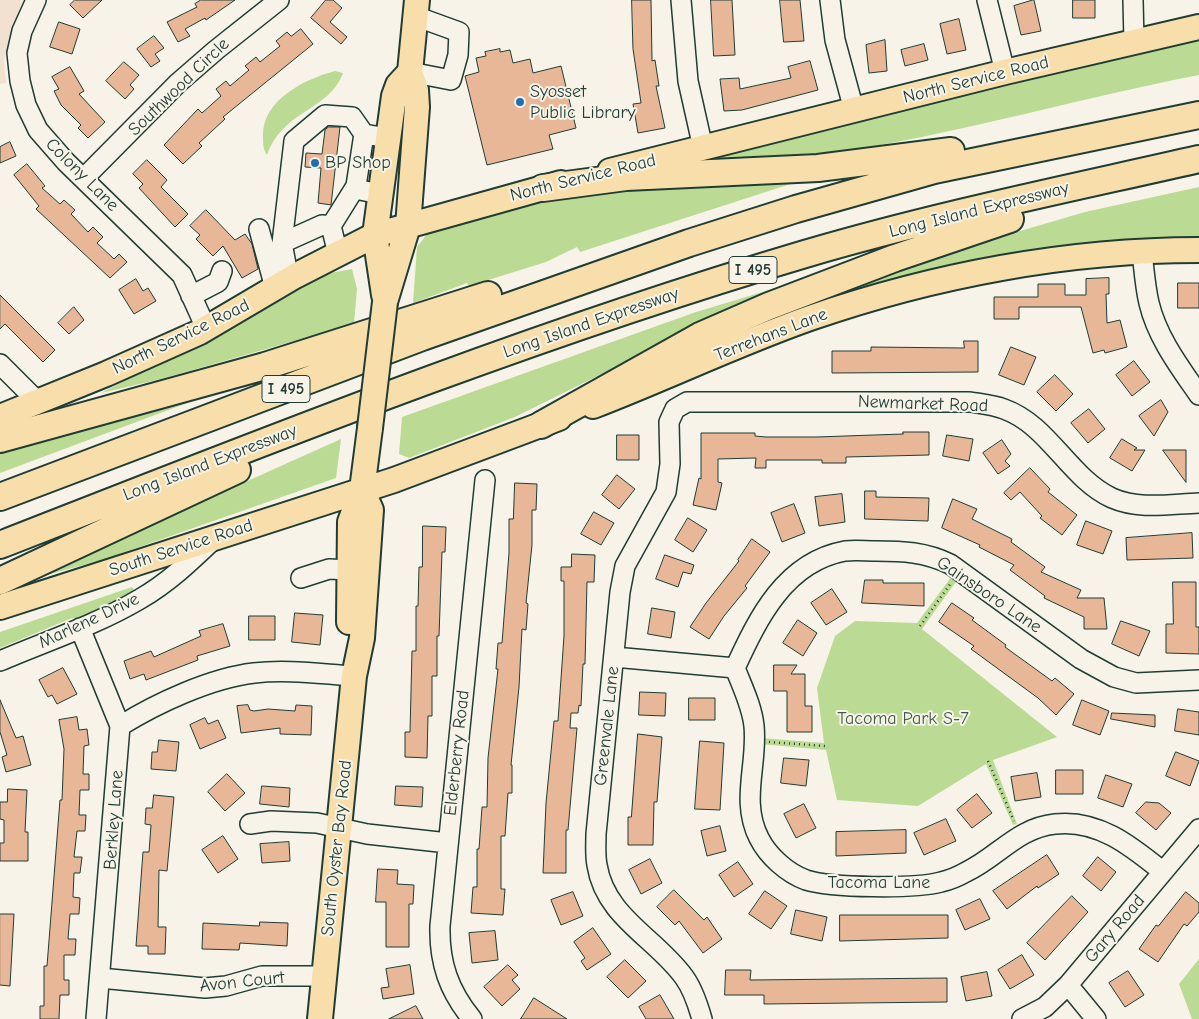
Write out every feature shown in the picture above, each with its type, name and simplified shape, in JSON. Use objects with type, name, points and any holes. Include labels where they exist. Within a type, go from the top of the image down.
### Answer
[{"type":"highway","points":[[543,188],[626,176],[818,168],[882,161],[1199,115]]},
{"type":"highway","name":"I 495","points":[[0,497],[572,282],[796,209],[934,170],[1199,115]]},
{"type":"highway","points":[[541,425],[700,336],[769,306],[975,230],[1199,160]]},
{"type":"highway","name":"Long Island Expressway","points":[[0,545],[319,421],[570,330],[808,253],[936,220],[1199,160]]},
{"type":"highway","points":[[0,439],[266,366],[499,292],[572,282]]},
{"type":"highway","points":[[0,581],[278,451],[319,421]]},
{"type":"main road","name":"South Oyster Bay Road","points":[[354,676],[349,636],[350,522],[362,490],[385,302],[408,226],[417,107],[416,90],[410,72],[416,8]]},
{"type":"main road","name":"North Service Road","points":[[0,417],[106,374],[206,328],[282,284],[375,235],[543,188],[1005,72],[1199,27]]},
{"type":"main road","name":"South Oyster Bay Road","points":[[385,302],[375,235],[394,96],[398,86],[410,72]]},
{"type":"main road","name":"Terrehans Lane","points":[[362,490],[487,446],[644,386],[737,346],[811,318],[903,290],[1016,266],[1089,255],[1199,250]]},
{"type":"main road","name":"South Oyster Bay Road","points":[[320,1019],[354,676],[362,638],[371,510],[362,490]]},
{"type":"main road","name":"South Service Road","points":[[0,607],[362,490]]},
{"type":"street","name":"Colony Lane","points":[[36,0],[22,31],[17,53],[20,81],[26,105],[38,130],[182,275],[206,328]]},
{"type":"street","name":"Southwood Circle","points":[[84,178],[178,83],[279,0]]},
{"type":"street","points":[[681,0],[688,80],[703,148]]},
{"type":"street","points":[[830,0],[835,40],[854,110]]},
{"type":"street","points":[[987,0],[1005,72]]},
{"type":"street","points":[[1133,0],[1134,42]]},
{"type":"street","points":[[410,72],[451,80],[458,55],[459,32],[416,8]]},
{"type":"street","points":[[282,284],[282,243],[294,141],[325,115],[352,117],[364,134],[356,186],[331,226],[338,254]]},
{"type":"street","points":[[364,134],[388,138]]},
{"type":"street","points":[[356,186],[360,190],[380,194]]},
{"type":"street","points":[[282,243],[322,225],[331,226]]},
{"type":"street","points":[[259,229],[282,284]]},
{"type":"street","points":[[1142,252],[1149,303],[1157,326],[1174,360],[1199,395]]},
{"type":"street","points":[[191,296],[218,282],[222,271]]},
{"type":"street","points":[[0,364],[38,402]]},
{"type":"street","name":"Newmarket Road","points":[[675,409],[687,402],[970,402],[992,405],[1006,409],[1029,424],[1082,478],[1114,498],[1142,506],[1199,503]]},
{"type":"street","name":"Greenvale Lane","points":[[675,409],[669,422],[670,464],[666,492],[625,566],[620,592],[596,834],[596,862],[598,874],[617,910],[670,960],[686,978],[702,1019]]},
{"type":"street","name":"Elderberry Road","points":[[472,1019],[451,989],[445,974],[439,943],[485,480]]},
{"type":"street","name":"Marlene Drive","points":[[0,661],[80,628],[142,599],[182,570],[219,535]]},
{"type":"street","name":"Gainsboro Lane","points":[[735,668],[753,630],[788,580],[807,566],[828,556],[847,551],[910,550],[934,556],[960,571],[1082,659],[1114,677],[1136,683],[1199,680]]},
{"type":"street","points":[[301,578],[329,569],[349,570]]},
{"type":"street","name":"Berkley Lane","points":[[80,628],[120,726],[96,1019]]},
{"type":"street","points":[[614,657],[735,668]]},
{"type":"street","name":"Tacoma Lane","points":[[735,668],[745,692],[754,725],[749,793],[752,820],[759,839],[772,858],[789,871],[805,879],[828,885],[913,885],[942,882],[968,872],[1020,834],[1054,824],[1076,824],[1109,833],[1162,871]]},
{"type":"street","points":[[120,726],[145,711],[234,676],[274,671],[354,676]]},
{"type":"street","points":[[250,824],[317,823],[367,834],[448,843]]},
{"type":"street","name":"Gary Road","points":[[1022,1019],[1045,1007],[1068,985],[1199,829]]},
{"type":"street","name":"Avon Court","points":[[100,978],[205,988],[226,986],[262,976],[325,976]]},
{"type":"street","points":[[1068,985],[1096,1019]]},
{"type":"path","points":[[920,626],[960,571]]},
{"type":"path","points":[[754,741],[825,746]]},
{"type":"path","points":[[988,761],[1020,834]]},
{"type":"shaded area","points":[[0,0],[22,0],[4,59],[6,83],[0,84]]},
{"type":"green space","points":[[1199,34],[1199,75],[947,132],[845,151],[767,160],[685,160]]},
{"type":"green space","points":[[335,71],[343,73],[336,86],[317,104],[284,128],[267,155],[263,144],[265,123],[277,102],[287,93],[311,79]]},
{"type":"green space","points":[[806,179],[580,252],[577,247],[546,262],[469,286],[467,283],[413,303],[417,247],[430,230],[624,182]]},
{"type":"green space","points":[[1199,187],[1199,238],[1087,245],[682,353],[887,270],[1085,212]]},
{"type":"green space","points":[[352,269],[357,289],[354,324],[161,379],[101,393],[330,273]]},
{"type":"green space","points":[[839,269],[702,324],[515,417],[409,458],[399,454],[402,417],[696,312]]},
{"type":"green space","points":[[270,372],[0,473],[0,444]]},
{"type":"green space","points":[[341,439],[336,478],[105,559],[36,578],[36,584],[0,592]]},
{"type":"green space","name":"Tacoma Park S-7","points":[[952,576],[958,579],[922,629],[1057,737],[993,760],[1017,824],[1013,825],[986,764],[918,806],[837,800],[826,750],[760,744],[761,738],[824,743],[817,688],[835,636],[855,621],[917,623]]},
{"type":"green space","points":[[132,587],[136,593],[81,620],[72,618],[0,648],[0,632]]},
{"type":"green space","points":[[1199,959],[1199,1019],[1192,1019],[1179,984]]},
{"type":"building","points":[[75,0],[102,0],[83,18],[70,5]]},
{"type":"building","points":[[201,0],[235,0],[206,20],[205,18],[185,29],[190,36],[178,42],[167,22],[197,7],[195,4]]},
{"type":"building","points":[[326,0],[333,0],[342,8],[330,22],[347,37],[341,44],[311,18]]},
{"type":"building","points":[[632,0],[651,0],[652,61],[655,60],[659,86],[656,86],[665,128],[638,133],[633,104],[641,103],[633,49]]},
{"type":"building","points":[[711,0],[732,0],[735,55],[714,56]]},
{"type":"building","points":[[780,0],[800,0],[804,41],[784,42]]},
{"type":"building","points":[[1034,0],[1041,31],[1021,35],[1014,6]]},
{"type":"building","points":[[1073,0],[1095,0],[1095,18],[1073,18]]},
{"type":"building","points":[[959,19],[966,50],[947,54],[940,24]]},
{"type":"building","points":[[59,22],[80,29],[72,54],[50,47]]},
{"type":"building","points":[[301,29],[313,44],[223,117],[225,119],[199,143],[202,146],[183,164],[164,145],[198,109],[202,113],[221,96],[216,89],[226,81],[230,86],[249,70],[245,66],[256,57],[260,62],[280,46],[276,41],[287,32],[291,36]]},
{"type":"building","points":[[154,36],[164,48],[155,54],[160,61],[151,67],[137,49]]},
{"type":"building","points":[[885,40],[887,71],[869,73],[866,45]]},
{"type":"building","points":[[924,44],[928,60],[905,66],[901,50]]},
{"type":"building","name":"Syosset Public Library","points":[[500,49],[500,52],[510,50],[513,63],[530,59],[533,73],[561,66],[576,128],[549,135],[553,149],[487,165],[465,76],[479,72],[476,58],[486,56],[485,52]]},
{"type":"building","points":[[810,61],[818,90],[742,110],[724,111],[720,79],[739,78],[740,89],[791,78],[788,67]]},
{"type":"building","points":[[124,62],[139,75],[130,85],[134,89],[125,99],[106,81]]},
{"type":"building","points":[[70,67],[84,91],[79,94],[105,122],[88,138],[78,128],[81,125],[61,105],[54,91],[59,89],[52,77]]},
{"type":"building","points":[[329,127],[340,127],[331,205],[318,203],[321,168],[305,167],[306,153],[322,154],[325,130]]},
{"type":"building","points":[[10,142],[16,156],[0,163],[0,147]]},
{"type":"building","points":[[147,160],[167,180],[161,187],[188,214],[175,227],[139,188],[143,184],[133,174]]},
{"type":"building","points":[[27,164],[45,186],[42,188],[60,204],[64,200],[75,210],[71,214],[88,232],[93,227],[103,237],[97,243],[114,259],[119,254],[127,262],[110,278],[36,209],[39,206],[14,175]]},
{"type":"building","points":[[206,210],[235,240],[245,234],[252,244],[258,269],[242,278],[223,246],[213,256],[196,239],[200,235],[190,226]]},
{"type":"building","points":[[1109,278],[1109,294],[1106,294],[1107,323],[1120,320],[1127,347],[1105,353],[1104,350],[1093,353],[1081,307],[1019,307],[1019,319],[994,319],[994,297],[1038,297],[1038,284],[1065,284],[1065,295],[1086,295],[1086,279]]},
{"type":"building","points":[[136,279],[143,291],[148,288],[156,301],[134,314],[119,290]]},
{"type":"building","points":[[1178,283],[1199,283],[1199,308],[1178,308]]},
{"type":"building","points":[[0,295],[55,350],[43,362],[5,324],[0,329]]},
{"type":"building","points":[[74,307],[84,320],[69,334],[58,323]]},
{"type":"building","points":[[964,341],[978,341],[978,372],[832,373],[832,351],[871,351],[871,347],[964,348]]},
{"type":"building","points":[[1011,347],[1036,357],[1024,385],[999,375]]},
{"type":"building","points":[[1134,361],[1150,382],[1132,396],[1116,375]]},
{"type":"building","points":[[1055,375],[1073,394],[1056,411],[1037,392]]},
{"type":"building","points":[[1161,400],[1168,412],[1154,436],[1139,416]]},
{"type":"building","points":[[1089,409],[1105,429],[1088,443],[1071,423]]},
{"type":"building","points":[[903,432],[929,432],[929,455],[846,457],[846,463],[822,463],[822,460],[766,460],[766,468],[755,468],[756,458],[718,459],[718,482],[722,483],[716,510],[693,505],[699,478],[701,479],[701,433],[755,433],[755,436],[766,437],[816,437],[903,434]]},
{"type":"building","points":[[617,435],[639,435],[639,460],[617,460]]},
{"type":"building","points":[[947,435],[973,439],[969,461],[943,456]]},
{"type":"building","points":[[1122,439],[1137,448],[1134,450],[1145,450],[1132,471],[1110,458]]},
{"type":"building","points":[[1002,440],[1011,454],[1005,461],[1010,466],[998,474],[983,453]]},
{"type":"building","points":[[1163,450],[1186,450],[1186,482]]},
{"type":"building","points":[[1030,468],[1050,489],[1048,492],[1077,515],[1062,535],[1040,518],[1042,516],[1020,492],[1011,500],[1004,493]]},
{"type":"building","points":[[617,475],[635,489],[619,509],[602,495]]},
{"type":"building","points":[[515,483],[537,484],[536,510],[532,510],[532,545],[526,603],[528,604],[526,630],[522,629],[519,687],[511,765],[512,793],[508,793],[505,836],[501,836],[501,889],[505,889],[503,915],[471,913],[473,887],[477,887],[477,849],[479,849],[482,807],[487,807],[488,758],[498,669],[496,669],[498,643],[502,643],[509,553],[509,519],[513,519]]},
{"type":"building","points":[[865,491],[876,491],[876,497],[929,498],[928,521],[865,519]]},
{"type":"building","points":[[842,494],[845,522],[819,526],[815,497]]},
{"type":"building","points":[[953,499],[977,509],[972,519],[1012,539],[1011,542],[1045,567],[1041,572],[1081,590],[1077,598],[1104,598],[1107,629],[1084,629],[1084,617],[1044,598],[1045,596],[1010,570],[1014,565],[979,547],[980,545],[942,528]]},
{"type":"building","points":[[794,504],[805,533],[782,542],[771,513]]},
{"type":"building","points":[[594,512],[614,523],[601,545],[581,534]]},
{"type":"building","points":[[688,518],[707,530],[693,552],[675,540]]},
{"type":"building","points":[[1086,521],[1112,531],[1103,554],[1077,545]]},
{"type":"building","points":[[423,526],[446,527],[445,552],[442,552],[439,636],[437,636],[437,676],[432,676],[432,716],[428,716],[427,758],[405,757],[405,732],[410,732],[412,651],[416,651],[416,606],[418,606],[419,567],[422,567]]},
{"type":"building","points":[[1192,533],[1193,558],[1127,560],[1126,538]]},
{"type":"building","points":[[752,539],[770,552],[745,586],[747,588],[724,616],[709,639],[690,627],[739,561]]},
{"type":"building","points":[[572,554],[595,555],[594,582],[587,582],[585,664],[583,664],[581,706],[579,705],[578,713],[571,713],[570,728],[577,728],[568,830],[566,830],[566,873],[543,873],[546,803],[554,721],[558,721],[564,636],[564,581],[561,581],[561,567],[571,567]]},
{"type":"building","points":[[665,555],[694,565],[691,574],[683,572],[678,587],[656,579]]},
{"type":"building","points":[[865,580],[883,580],[883,583],[924,583],[924,606],[862,603]]},
{"type":"building","points":[[1173,582],[1196,582],[1196,627],[1199,627],[1199,654],[1166,653],[1166,624],[1173,624]]},
{"type":"building","points":[[832,589],[847,612],[826,625],[811,603]]},
{"type":"building","points":[[952,603],[974,618],[972,620],[1006,645],[1005,647],[1052,681],[1055,678],[1074,694],[1056,715],[1038,698],[971,649],[974,646],[939,622]]},
{"type":"building","points":[[652,608],[675,612],[671,638],[648,634]]},
{"type":"building","points":[[295,613],[323,615],[320,645],[292,642]]},
{"type":"building","points":[[249,616],[275,616],[275,640],[249,640]]},
{"type":"building","points":[[798,620],[817,633],[803,656],[783,643]]},
{"type":"building","points":[[1121,621],[1150,631],[1139,656],[1112,644]]},
{"type":"building","points":[[223,624],[230,646],[197,656],[198,660],[146,680],[144,674],[130,679],[124,661],[151,651],[154,657],[201,636],[199,631]]},
{"type":"building","points":[[774,665],[797,665],[791,674],[805,674],[805,706],[812,706],[812,732],[787,732],[787,691],[774,691]]},
{"type":"building","points":[[63,668],[77,694],[57,704],[52,695],[48,697],[39,680]]},
{"type":"building","points":[[640,692],[666,693],[665,716],[639,715]]},
{"type":"building","points":[[689,698],[715,698],[715,720],[689,720]]},
{"type":"building","points":[[0,700],[16,738],[23,736],[31,765],[6,772],[2,757],[7,755],[0,732]]},
{"type":"building","points":[[1082,700],[1109,711],[1100,735],[1073,725]]},
{"type":"building","points":[[248,705],[250,710],[254,711],[268,709],[295,711],[296,705],[312,706],[311,735],[280,734],[280,728],[241,733],[237,706]]},
{"type":"building","points":[[1178,709],[1199,712],[1199,735],[1175,731]]},
{"type":"building","points":[[1112,713],[1155,715],[1155,727],[1111,719]]},
{"type":"building","points":[[77,717],[79,730],[87,729],[89,745],[84,746],[83,774],[89,774],[89,790],[80,790],[79,815],[86,815],[85,831],[77,831],[74,857],[82,857],[80,873],[74,873],[73,897],[80,898],[79,914],[70,914],[68,939],[76,939],[75,955],[64,955],[64,980],[69,980],[69,995],[60,995],[59,1019],[40,1019],[40,1006],[44,1006],[44,966],[47,966],[60,800],[62,800],[64,749],[59,720]]},
{"type":"building","points":[[205,718],[208,724],[218,720],[226,738],[200,749],[190,725]]},
{"type":"building","points":[[638,734],[662,737],[657,802],[654,802],[653,845],[628,845],[628,817],[631,817]]},
{"type":"building","points":[[159,740],[179,742],[176,771],[151,769],[152,752],[157,752]]},
{"type":"building","points":[[700,741],[724,743],[720,810],[695,809]]},
{"type":"building","points":[[1176,752],[1199,761],[1190,786],[1166,776]]},
{"type":"building","points":[[784,758],[809,760],[806,786],[781,783]]},
{"type":"building","points":[[1056,770],[1083,770],[1083,794],[1056,794]]},
{"type":"building","points":[[1037,773],[1041,797],[1015,801],[1011,777]]},
{"type":"building","points":[[227,774],[245,793],[225,811],[208,792]]},
{"type":"building","points":[[1106,775],[1132,784],[1123,807],[1098,798]]},
{"type":"building","points":[[262,786],[290,788],[289,807],[260,804]]},
{"type":"building","points":[[396,786],[423,787],[422,807],[395,805]]},
{"type":"building","points":[[8,789],[27,790],[25,832],[28,832],[28,861],[0,861],[0,843],[4,843],[4,820],[0,819],[0,802],[7,802]]},
{"type":"building","points":[[977,794],[992,813],[972,828],[957,810]]},
{"type":"building","points":[[154,795],[174,797],[167,871],[159,870],[158,927],[166,927],[165,954],[148,954],[148,946],[136,946],[143,852],[149,852],[151,825],[145,824],[146,808],[152,808]]},
{"type":"building","points":[[1146,802],[1159,803],[1171,813],[1156,830],[1136,813]]},
{"type":"building","points":[[804,804],[816,828],[796,838],[784,814]]},
{"type":"building","points":[[946,819],[956,841],[924,855],[914,833]]},
{"type":"building","points":[[720,826],[726,851],[707,856],[701,831]]},
{"type":"building","points":[[906,830],[906,853],[836,856],[836,832]]},
{"type":"building","points":[[223,836],[238,859],[218,873],[202,850]]},
{"type":"building","points":[[289,842],[290,861],[262,863],[260,844]]},
{"type":"building","points":[[1047,855],[1059,874],[1038,888],[1037,886],[1007,909],[993,891]]},
{"type":"building","points":[[1098,857],[1116,872],[1101,891],[1083,876]]},
{"type":"building","points":[[650,859],[662,883],[641,894],[629,870]]},
{"type":"building","points":[[738,862],[753,884],[734,897],[719,875]]},
{"type":"building","points":[[378,869],[398,870],[397,884],[414,885],[413,904],[409,904],[409,947],[386,947],[386,902],[376,902]]},
{"type":"building","points":[[674,890],[704,920],[707,917],[722,939],[703,953],[679,921],[675,925],[657,907]]},
{"type":"building","points":[[765,891],[787,906],[771,929],[749,914]]},
{"type":"building","points":[[573,892],[583,916],[561,925],[551,900]]},
{"type":"building","points":[[1186,892],[1199,903],[1199,912],[1187,926],[1184,924],[1158,962],[1139,949],[1156,925],[1158,926]]},
{"type":"building","points":[[1072,896],[1088,912],[1045,960],[1027,943]]},
{"type":"building","points":[[980,899],[990,919],[965,930],[956,910]]},
{"type":"building","points":[[796,910],[827,917],[822,941],[791,934]]},
{"type":"building","points":[[0,914],[14,914],[10,986],[0,985]]},
{"type":"building","points":[[840,915],[948,915],[948,938],[840,941]]},
{"type":"building","points":[[260,922],[288,923],[287,946],[240,943],[239,950],[202,949],[203,923],[259,926]]},
{"type":"building","points":[[593,928],[611,954],[587,970],[581,961],[585,958],[574,942]]},
{"type":"building","points":[[495,931],[498,960],[472,963],[469,933]]},
{"type":"building","points":[[1022,955],[1034,975],[1010,989],[998,970]]},
{"type":"building","points":[[625,960],[646,981],[628,998],[607,977]]},
{"type":"building","points":[[410,965],[414,994],[383,999],[381,988],[389,987],[386,969]]},
{"type":"building","points":[[508,965],[518,975],[512,980],[520,989],[502,1006],[484,987]]},
{"type":"building","points":[[726,970],[751,970],[750,980],[947,978],[947,1002],[764,1004],[764,995],[725,995]]},
{"type":"building","points":[[1128,971],[1144,995],[1125,1007],[1109,983]]},
{"type":"building","points":[[987,972],[992,996],[966,1001],[961,977]]},
{"type":"building","points":[[660,995],[674,1019],[646,1019],[639,1007]]},
{"type":"building","points":[[534,998],[567,1019],[521,1019]]},
{"type":"building","points":[[416,1006],[423,1019],[389,1019]]},
{"type":"place","name":"Syosset Public Library","points":[[520,102]]},
{"type":"place","name":"BP Shop","points":[[315,163]]}]
